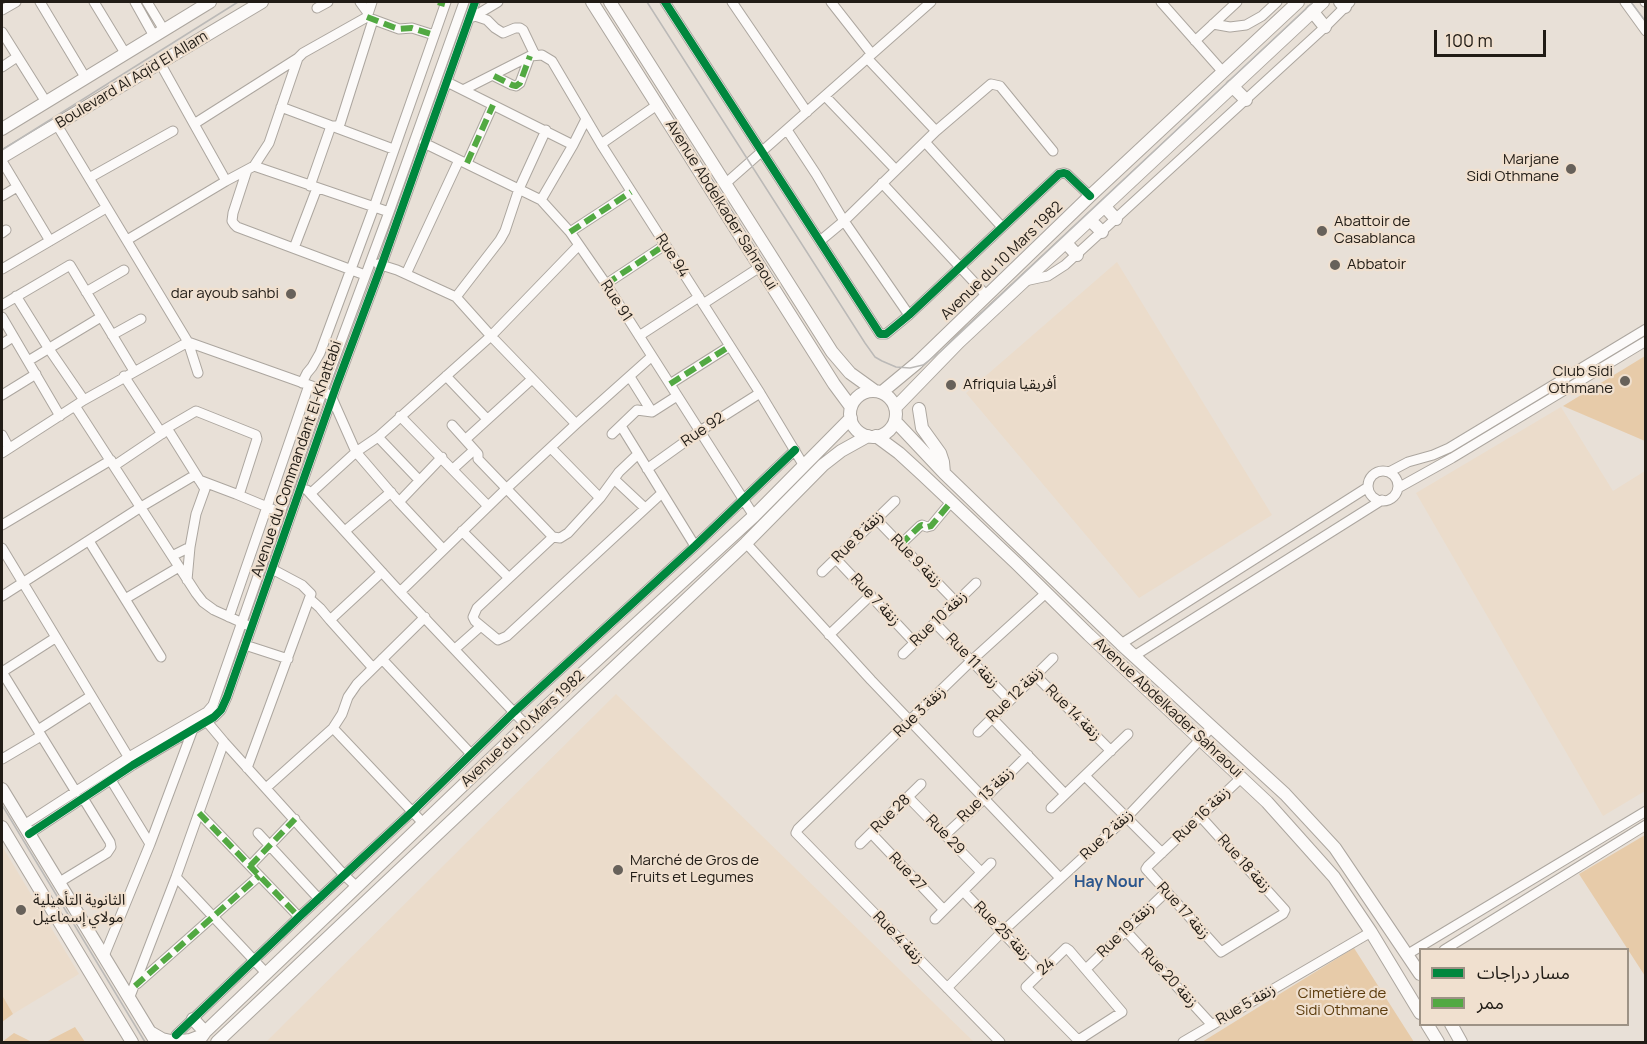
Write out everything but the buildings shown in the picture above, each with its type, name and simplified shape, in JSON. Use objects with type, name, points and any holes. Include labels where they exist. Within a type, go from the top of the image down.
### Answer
[{"type":"main road","name":"Boulevard Al Aqid El Allam","points":[[2,129],[210,2]]},
{"type":"main road","name":"Boulevard Al Aqid El Allam","points":[[2,159],[262,2]]},
{"type":"main road","name":"Avenue Abdelkader Sahraoui","points":[[592,2],[851,413]]},
{"type":"main road","name":"Avenue Abdelkader Sahraoui","points":[[610,2],[836,357],[850,373],[878,392]]},
{"type":"main road","name":"Avenue du 10 Mars 1982","points":[[878,392],[917,363],[1090,196],[1298,2]]},
{"type":"main road","name":"Avenue du 10 Mars 1982","points":[[895,408],[959,342],[1323,2]]},
{"type":"main road","points":[[1312,11],[1325,27]]},
{"type":"main road","points":[[1232,86],[1246,100]]},
{"type":"main road","points":[[1105,207],[1116,219]]},
{"type":"main road","points":[[1090,220],[1102,232]]},
{"type":"main road","points":[[1066,243],[1077,255]]},
{"type":"main road","points":[[867,391],[878,392],[893,401],[895,408],[895,421],[888,431],[872,436],[857,430],[851,413],[855,400],[867,391]]},
{"type":"main road","points":[[919,409],[922,428],[942,457],[944,473]]},
{"type":"main road","name":"Avenue du 10 Mars 1982","points":[[202,1037],[526,725],[754,516],[804,466],[851,413]]},
{"type":"main road","name":"Avenue Abdelkader Sahraoui","points":[[895,421],[944,473],[1121,644],[1285,794],[1335,848],[1419,968]]},
{"type":"main road","name":"Avenue Abdelkader Sahraoui","points":[[872,436],[899,453],[1267,802],[1334,877],[1371,932],[1419,1011]]},
{"type":"main road","name":"Avenue du 10 Mars 1982","points":[[217,1042],[746,543],[824,465],[841,451],[872,436]]},
{"type":"main road","points":[[2,789],[153,1037],[176,1042],[202,1037],[193,1019]]},
{"type":"main road","points":[[2,827],[132,1042]]},
{"type":"main road","points":[[1428,1026],[1438,1042]]},
{"type":"main road","points":[[1452,1026],[1461,1042]]},
{"type":"street","points":[[2,10],[16,2]]},
{"type":"street","points":[[40,2],[85,77]]},
{"type":"street","points":[[94,2],[125,53]]},
{"type":"street","points":[[135,2],[159,33]]},
{"type":"street","points":[[147,2],[159,33]]},
{"type":"street","points":[[317,8],[328,2]]},
{"type":"street","points":[[360,2],[369,17],[399,29],[412,27],[434,35]]},
{"type":"street","points":[[331,126],[340,124],[372,2]]},
{"type":"street","points":[[229,617],[267,507],[306,384],[307,373],[320,353],[374,207],[434,35],[443,2]]},
{"type":"street","name":"Avenue du Commandant El-Khattabi","points":[[26,830],[131,761],[204,719],[214,717],[221,710],[245,645],[247,625],[279,513],[464,2]]},
{"type":"street","name":"Avenue du Commandant El-Khattabi","points":[[80,795],[111,780],[131,761],[193,729],[204,719],[213,705],[272,569],[424,143],[472,18],[475,2]]},
{"type":"street","points":[[472,18],[498,2]]},
{"type":"street","points":[[665,2],[880,334],[886,334],[909,315],[1059,174],[1067,174],[1090,196]]},
{"type":"street","points":[[732,2],[807,112]]},
{"type":"street","points":[[831,2],[869,55],[936,131]]},
{"type":"street","points":[[725,184],[930,2]]},
{"type":"street","points":[[1196,41],[1237,2]]},
{"type":"street","points":[[1213,24],[1230,27],[1246,25],[1262,16],[1277,2]]},
{"type":"street","points":[[1625,2],[1646,31]]},
{"type":"street","points":[[1166,3],[1223,72]]},
{"type":"street","points":[[1025,280],[1042,278],[1054,273],[1077,255],[1325,27],[1345,3]]},
{"type":"street","points":[[194,124],[303,53],[369,17]]},
{"type":"street","points":[[472,18],[487,20],[504,33],[520,28],[523,30],[533,55],[520,83],[516,86],[494,76]]},
{"type":"street","points":[[2,32],[46,102]]},
{"type":"street","points":[[463,90],[533,55]]},
{"type":"street","name":"Rue 94","points":[[533,55],[542,55],[552,61],[601,144],[804,466]]},
{"type":"street","points":[[2,67],[17,57]]},
{"type":"street","points":[[298,58],[270,143],[250,168],[232,221],[237,227],[365,275]]},
{"type":"street","points":[[160,63],[226,181]]},
{"type":"street","points":[[447,82],[573,145]]},
{"type":"street","points":[[820,241],[844,221],[936,131],[993,83],[1000,86],[1053,151]]},
{"type":"street","points":[[825,96],[896,170]]},
{"type":"street","points":[[406,274],[494,105]]},
{"type":"street","points":[[601,144],[657,105]]},
{"type":"street","points":[[281,107],[393,149]]},
{"type":"street","points":[[541,200],[586,119]]},
{"type":"street","points":[[57,125],[188,342],[198,374]]},
{"type":"street","points":[[294,248],[331,126]]},
{"type":"street","points":[[456,297],[505,231],[519,189],[546,130]]},
{"type":"street","points":[[787,130],[844,221],[909,315]]},
{"type":"street","points":[[89,178],[172,131]]},
{"type":"street","points":[[925,142],[1002,227]]},
{"type":"street","name":"Rue 91","points":[[424,143],[541,200],[570,232],[606,284],[754,516]]},
{"type":"street","points":[[2,159],[50,241]]},
{"type":"street","points":[[127,240],[250,168],[389,213]]},
{"type":"street","points":[[882,183],[986,296]]},
{"type":"street","points":[[2,196],[17,187]]},
{"type":"street","points":[[570,232],[631,192]]},
{"type":"street","points":[[2,269],[106,208]]},
{"type":"street","points":[[311,493],[356,452],[378,437],[491,336],[579,245]]},
{"type":"street","points":[[606,284],[665,245]]},
{"type":"street","points":[[370,263],[382,264],[456,297],[576,424]]},
{"type":"street","points":[[2,305],[70,265],[134,371]]},
{"type":"street","points":[[639,336],[760,267]]},
{"type":"street","points":[[86,292],[124,270]]},
{"type":"street","points":[[16,296],[49,349],[112,463],[203,602],[247,625]]},
{"type":"street","points":[[28,361],[101,317]]},
{"type":"street","points":[[2,318],[60,416]]},
{"type":"street","points":[[112,335],[141,319]]},
{"type":"street","points":[[1121,644],[1368,487],[1374,474],[1389,472],[1408,462],[1449,448],[1646,329]]},
{"type":"street","points":[[2,344],[13,337]]},
{"type":"street","points":[[1134,656],[1382,500],[1393,497],[1398,488],[1459,454],[1646,341]]},
{"type":"street","points":[[2,435],[5,450],[124,376],[188,342],[323,390],[333,398],[356,452],[443,549]]},
{"type":"street","points":[[670,384],[730,346]]},
{"type":"street","points":[[400,592],[506,489],[651,357]]},
{"type":"street","points":[[2,395],[36,374]]},
{"type":"street","points":[[124,376],[161,433]]},
{"type":"street","points":[[446,376],[487,419]]},
{"type":"street","points":[[630,377],[652,412]]},
{"type":"street","points":[[465,439],[532,379]]},
{"type":"street","name":"Rue 92","points":[[646,469],[760,393]]},
{"type":"street","points":[[612,434],[637,410],[652,412],[677,396]]},
{"type":"street","points":[[2,525],[112,463],[196,411],[256,435],[239,495]]},
{"type":"street","points":[[400,416],[488,506]]},
{"type":"street","points":[[452,424],[478,454],[478,459],[553,537],[564,537],[638,454]]},
{"type":"street","points":[[621,426],[695,546]]},
{"type":"street","points":[[161,433],[166,431],[170,433],[205,489],[196,514],[187,579]]},
{"type":"street","points":[[378,437],[419,480]]},
{"type":"street","points":[[550,448],[600,498]]},
{"type":"street","points":[[453,469],[474,450]]},
{"type":"street","points":[[176,1035],[412,812],[514,712],[695,546],[795,450]]},
{"type":"street","points":[[399,502],[442,457]]},
{"type":"street","points":[[1389,472],[1396,479],[1398,488]]},
{"type":"street","points":[[197,477],[279,513]]},
{"type":"street","points":[[2,596],[141,507],[197,477]]},
{"type":"street","points":[[614,479],[645,508]]},
{"type":"street","points":[[302,485],[526,725]]},
{"type":"street","points":[[1368,487],[1373,496],[1382,500]]},
{"type":"street","points":[[345,531],[391,492]]},
{"type":"street","points":[[553,537],[477,608],[473,617],[498,640],[507,636],[662,493]]},
{"type":"street","name":"Rue 8 زنقة","points":[[822,572],[895,501]]},
{"type":"street","points":[[900,545],[920,526],[927,528],[931,526],[951,502]]},
{"type":"street","name":"Rue 9 زنقة","points":[[876,519],[956,602]]},
{"type":"street","points":[[462,531],[510,578]]},
{"type":"street","points":[[89,541],[161,657]]},
{"type":"street","points":[[746,543],[829,635],[1060,878]]},
{"type":"street","points":[[2,548],[131,761]]},
{"type":"street","points":[[172,556],[190,548]]},
{"type":"street","name":"Rue 7 زنقة","points":[[836,559],[914,642]]},
{"type":"street","points":[[125,599],[179,567]]},
{"type":"street","points":[[247,768],[311,594],[293,579],[272,569]]},
{"type":"street","points":[[330,620],[382,572]]},
{"type":"street","name":"Rue 10 زنقة","points":[[903,654],[976,583]]},
{"type":"street","name":"Rue 3 زنقة","points":[[796,833],[971,661],[1046,592]]},
{"type":"street","points":[[829,635],[871,595]]},
{"type":"street","points":[[310,599],[373,668]]},
{"type":"street","points":[[266,788],[333,728],[357,684],[425,618]]},
{"type":"street","name":"Rue 11 زنقة","points":[[935,622],[1009,700]]},
{"type":"street","points":[[455,649],[481,626]]},
{"type":"street","points":[[55,638],[2,672],[105,833],[111,847],[107,853],[58,883]]},
{"type":"street","points":[[245,645],[288,659]]},
{"type":"street","name":"Rue 12 زنقة","points":[[978,732],[1053,658]]},
{"type":"street","points":[[382,659],[471,754]]},
{"type":"street","name":"Rue 14 زنقة","points":[[1035,675],[1111,751]]},
{"type":"street","points":[[2,759],[92,696]]},
{"type":"street","name":"Rue 13 زنقة","points":[[991,717],[1065,794]]},
{"type":"street","points":[[204,719],[357,887]]},
{"type":"street","name":"Rue 2 زنقة","points":[[947,988],[1002,932],[1127,817],[1212,727]]},
{"type":"street","points":[[333,728],[423,824]]},
{"type":"street","points":[[104,956],[150,844],[193,729]]},
{"type":"street","points":[[1051,808],[1128,734]]},
{"type":"street","points":[[129,999],[224,742]]},
{"type":"street","name":"Rue 13 زنقة","points":[[945,835],[1028,755]]},
{"type":"street","name":"Rue 16 زنقة","points":[[1085,776],[1162,853]]},
{"type":"street","name":"Rue 16 زنقة","points":[[1146,869],[1242,777]]},
{"type":"street","points":[[111,780],[150,844]]},
{"type":"street","name":"Rue 28","points":[[860,844],[921,784]]},
{"type":"street","name":"Rue 29","points":[[908,797],[981,872]]},
{"type":"street","points":[[1408,954],[1646,811]]},
{"type":"street","points":[[199,813],[299,917]]},
{"type":"street","name":"Rue 18 زنقة","points":[[1201,817],[1285,912],[1220,951]]},
{"type":"street","points":[[250,866],[295,819]]},
{"type":"street","points":[[1447,948],[1646,825]]},
{"type":"street","points":[[258,833],[318,899]]},
{"type":"street","name":"Rue 4 زنقة","points":[[796,833],[1000,1042]]},
{"type":"street","name":"Rue 27","points":[[871,833],[944,910]]},
{"type":"street","points":[[934,919],[991,863]]},
{"type":"street","name":"Rue 17 زنقة","points":[[1146,869],[1220,951]]},
{"type":"street","points":[[135,986],[259,876]]},
{"type":"street","points":[[176,877],[266,973]]},
{"type":"street","name":"Rue 25 زنقة","points":[[963,891],[1040,972]]},
{"type":"street","name":"Rue 19 زنقة","points":[[1086,969],[1166,892]]},
{"type":"street","points":[[1492,903],[1499,915]]},
{"type":"street","name":"Rue 20 زنقة","points":[[1125,931],[1212,1025]]},
{"type":"street","name":"Rue 5 زنقة","points":[[1184,1042],[1371,932]]},
{"type":"street","name":"24","points":[[1066,948],[1086,969],[1122,1012],[1078,1039],[1026,986],[1066,948]]},
{"type":"shaded area","points":[[1117,262],[1272,515],[1139,598],[966,393]]},
{"type":"shaded area","points":[[1561,407],[1613,491],[1645,471],[1645,791],[1603,816],[1416,493]]},
{"type":"shaded area","name":"Marché de Gros de Fruits et Legumes","points":[[616,694],[974,1042],[266,1042]]},
{"type":"shaded area","name":"الثانوية التأهيلية مولاي إسماعيل","points":[[2,846],[79,974],[13,1014],[2,995]]},
{"type":"green space","name":"Club Sidi Othmane","points":[[1645,356],[1645,441],[1563,406]]},
{"type":"green space","points":[[1645,835],[1645,976],[1629,948],[1579,874]]},
{"type":"green space","name":"Cimetière de Sidi Othmane","points":[[1354,948],[1414,1042],[1202,1042]]},
{"type":"green space","points":[[2,995],[13,1014],[2,1022]]},
{"type":"green space","points":[[75,1027],[85,1042],[46,1042]]},
{"type":"green space","points":[[14,1033],[32,1042],[2,1042]]},
{"type":"tram line","points":[[2,150],[238,2]]},
{"type":"tram line","points":[[647,2],[875,357],[896,367],[910,368],[923,365],[940,352],[1313,2]]},
{"type":"tram line","points":[[1631,2],[1646,22]]},
{"type":"tram line","points":[[2,805],[145,1042]]},
{"type":"marked path","points":[[438,2],[445,4]]},
{"type":"marked path","points":[[367,17],[399,29],[412,28],[434,35]]},
{"type":"marked path","points":[[494,76],[516,86],[520,83],[530,56]]},
{"type":"marked path","points":[[467,163],[493,105]]},
{"type":"marked path","points":[[570,232],[631,192]]},
{"type":"marked path","points":[[606,284],[665,245]]},
{"type":"marked path","points":[[670,384],[730,346]]},
{"type":"marked path","points":[[900,545],[920,526],[931,526],[951,502]]},
{"type":"marked path","points":[[199,813],[299,917]]},
{"type":"marked path","points":[[250,866],[295,819]]},
{"type":"marked path","points":[[135,986],[259,876]]},
{"type":"cycle path","points":[[29,834],[133,765],[214,717],[221,710],[475,2]]},
{"type":"cycle path","points":[[665,2],[880,334],[886,334],[909,315],[1059,174],[1067,174],[1090,196]]},
{"type":"cycle path","points":[[176,1035],[412,812],[514,712],[695,546],[795,450]]},
{"type":"place","name":"Marjane Sidi Othmane","points":[[1571,169]]},
{"type":"place","name":"Abattoir de Casablanca","points":[[1322,231]]},
{"type":"place","name":"Abbatoir","points":[[1335,265]]},
{"type":"place","name":"dar ayoub sahbi","points":[[291,294]]},
{"type":"place","name":"Club Sidi Othmane","points":[[1625,381]]},
{"type":"place","name":"Afriquia أفريقيا","points":[[951,385]]},
{"type":"place","name":"Marché de Gros de Fruits et Legumes","points":[[618,870]]},
{"type":"place","name":"الثانوية التأهيلية مولاي إسماعيل","points":[[21,910]]},
{"type":"district","name":"Hay Nour","points":[[1109,883]]}]
